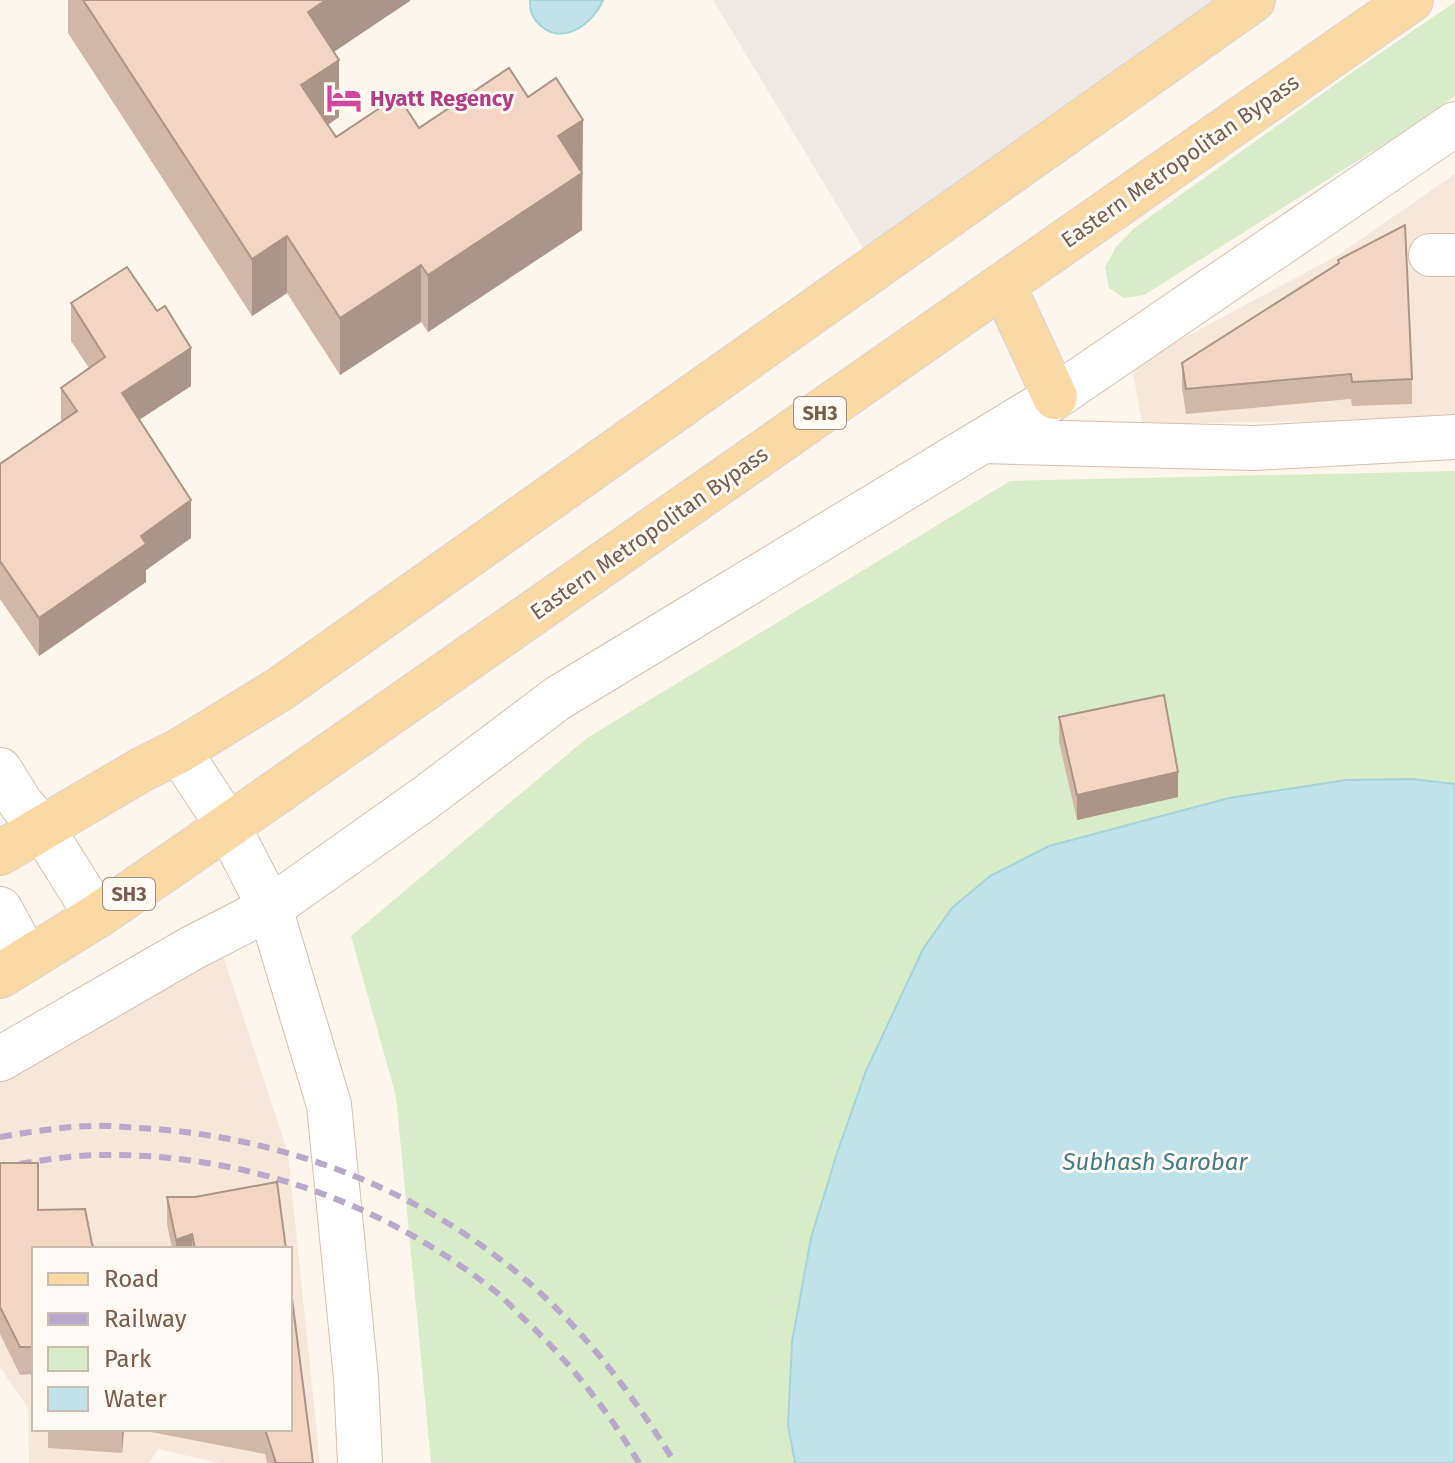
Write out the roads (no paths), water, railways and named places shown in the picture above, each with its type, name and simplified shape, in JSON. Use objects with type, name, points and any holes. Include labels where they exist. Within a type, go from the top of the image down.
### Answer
[{"type":"main road","points":[[0,853],[179,751],[280,689],[1253,0]]},
{"type":"main road","name":"Eastern Metropolitan Bypass","points":[[14,968],[97,916],[228,826],[1411,0]]},
{"type":"main road","points":[[1003,285],[1055,397]]},
{"type":"street","points":[[0,1059],[192,948],[270,908],[436,790],[558,698],[1055,397],[1455,124]]},
{"type":"street","points":[[982,441],[1254,448],[1455,437]]},
{"type":"street","points":[[179,751],[228,826],[270,908],[329,1105],[356,1378],[360,1463]]},
{"type":"street","points":[[0,770],[21,804],[42,828],[97,916]]},
{"type":"street","points":[[0,909],[14,968]]},
{"type":"water","points":[[530,0],[603,0],[584,24],[566,33],[556,33],[536,20],[531,12]]},
{"type":"water","name":"Subhash Sarobar","points":[[1412,779],[1455,784],[1455,1463],[795,1463],[788,1425],[792,1342],[811,1238],[866,1071],[923,949],[952,908],[990,876],[1049,846],[1229,798],[1346,780]]},
{"type":"railway","points":[[0,1137],[96,1126],[197,1134],[254,1144],[364,1180],[467,1235],[514,1270],[557,1309],[620,1383],[675,1463]]},
{"type":"railway","points":[[0,1167],[89,1155],[154,1157],[206,1163],[258,1174],[308,1188],[356,1208],[404,1231],[499,1294],[571,1368],[600,1404],[639,1463]]},
{"type":"place","name":"Hyatt Regency","points":[[344,98]]}]
